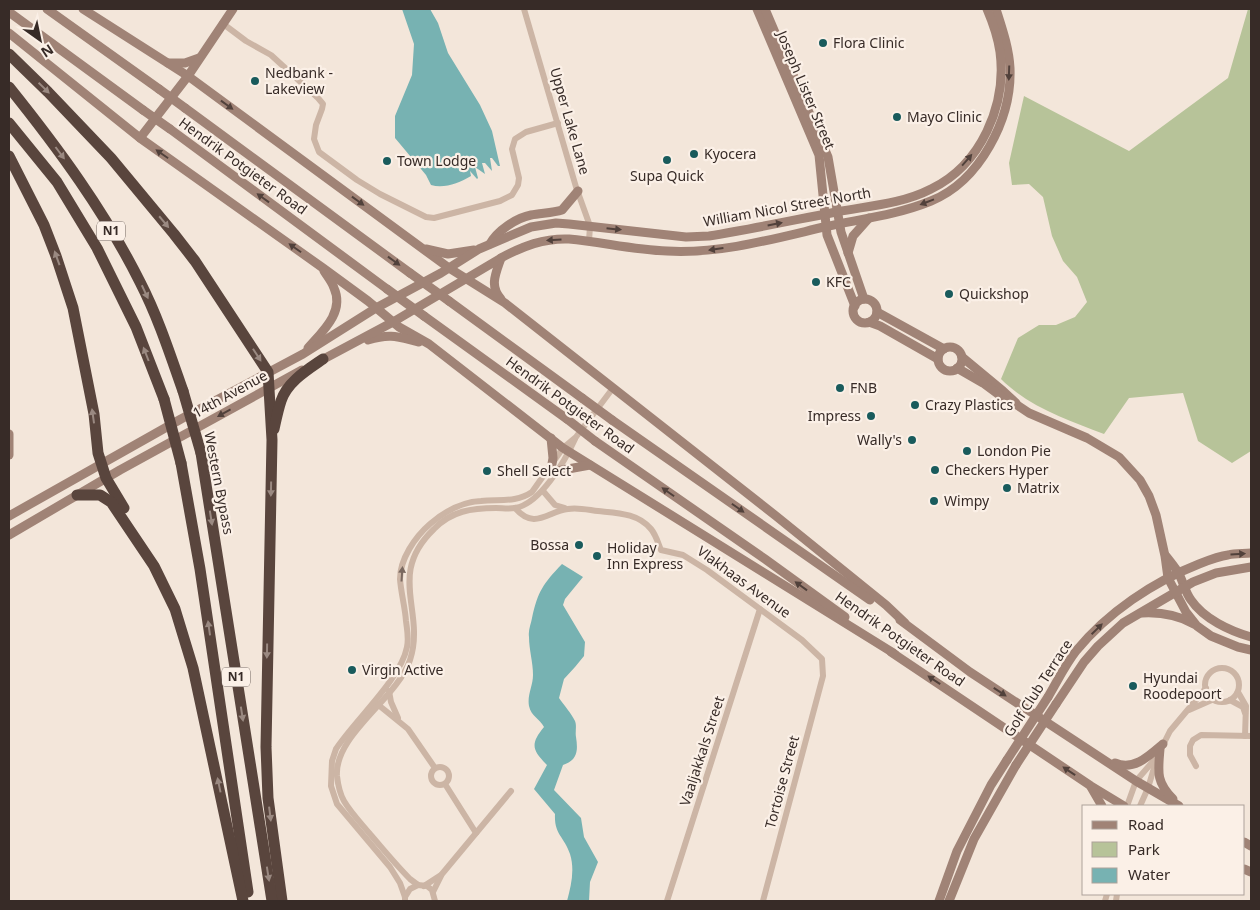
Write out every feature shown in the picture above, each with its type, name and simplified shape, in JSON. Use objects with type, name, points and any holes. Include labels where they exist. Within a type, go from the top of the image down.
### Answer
[{"type":"highway","points":[[9,54],[111,158],[174,234],[206,278],[268,372],[272,440],[266,747],[268,798],[282,901]]},
{"type":"highway","name":"Western Bypass","points":[[9,87],[76,175],[114,235],[140,281],[156,317],[183,391],[201,453],[272,901]]},
{"type":"highway","name":"N1","points":[[9,123],[57,182],[97,248],[136,327],[164,399],[181,463],[200,569],[250,901]]},
{"type":"highway","points":[[9,156],[44,226],[56,256],[73,308],[80,340],[101,464],[106,478],[131,520],[139,541]]},
{"type":"highway","points":[[272,440],[281,400],[286,390],[323,359]]},
{"type":"highway","points":[[77,495],[97,495],[111,502],[139,541],[165,586],[189,650],[243,901]]},
{"type":"main road","name":"Hendrik Potgieter Road","points":[[47,9],[612,420],[904,623],[970,672],[1103,758]]},
{"type":"main road","points":[[82,9],[188,76],[449,268],[505,303],[776,516],[886,605],[904,623]]},
{"type":"main road","points":[[140,138],[188,76],[233,9]]},
{"type":"main road","name":"Joseph Lister Street","points":[[757,9],[819,155],[826,227],[855,306]]},
{"type":"main road","name":"Joseph Lister Street","points":[[765,9],[823,143],[831,167],[840,224],[864,299]]},
{"type":"main road","name":"William Nicol Street North","points":[[449,268],[479,249],[531,227],[543,225],[556,223],[590,226],[686,238],[710,236],[900,200],[931,189],[945,181],[970,159],[984,137],[995,111],[999,97],[1000,51],[987,9]]},
{"type":"main road","name":"William Nicol Street North","points":[[465,279],[500,258],[537,242],[555,239],[589,241],[616,246],[667,251],[699,251],[748,244],[910,209],[940,196],[961,181],[981,158],[999,127],[1008,96],[1010,68],[1003,30],[996,9]]},
{"type":"main road","name":"Hendrik Potgieter Road","points":[[9,12],[596,441],[895,654],[1091,786],[1124,805]]},
{"type":"main road","points":[[9,33],[140,138],[322,268],[393,322],[429,344],[566,450],[895,654]]},
{"type":"main road","points":[[167,63],[185,63],[199,58]]},
{"type":"main road","points":[[490,244],[497,234],[522,218],[532,214],[562,210],[578,191]]},
{"type":"main road","points":[[848,253],[853,236],[870,217]]},
{"type":"main road","points":[[423,248],[448,254],[479,249]]},
{"type":"main road","points":[[500,258],[493,285],[495,291],[505,303]]},
{"type":"main road","points":[[303,354],[332,319],[336,307],[334,288],[322,268]]},
{"type":"main road","name":"14th Avenue","points":[[9,516],[303,354],[376,308],[449,268]]},
{"type":"main road","name":"14th Avenue","points":[[9,535],[106,478],[269,387],[393,322],[465,279]]},
{"type":"main road","points":[[869,322],[873,320],[877,309],[872,301],[864,299],[856,303],[853,312],[857,319],[880,326],[938,359],[944,369],[952,370],[957,368],[962,357]]},
{"type":"main road","points":[[877,312],[944,349],[955,349],[1017,405]]},
{"type":"main road","points":[[351,345],[390,336],[429,344]]},
{"type":"main road","points":[[938,359],[941,351],[944,349]]},
{"type":"main road","points":[[957,368],[983,383],[1006,400],[1040,419],[1087,438],[1120,457],[1140,480],[1149,496],[1156,515],[1166,556],[1168,578],[1197,626]]},
{"type":"main road","points":[[9,434],[9,455]]},
{"type":"main road","points":[[550,438],[554,467],[590,465]]},
{"type":"main road","name":"Golf Club Terrace","points":[[939,901],[957,851],[991,785],[1072,656],[1100,626],[1142,594],[1178,572],[1228,555],[1251,553]]},
{"type":"main road","points":[[1166,556],[1178,572],[1191,600],[1208,617],[1230,629],[1251,636]]},
{"type":"main road","name":"Golf Club Terrace","points":[[949,901],[974,839],[1016,765],[1084,662],[1098,646],[1124,623],[1184,586],[1216,573],[1250,565]]},
{"type":"main road","points":[[1140,613],[1170,615],[1197,626],[1224,642],[1251,650]]},
{"type":"main road","points":[[1103,758],[1121,766],[1135,765],[1160,750]]},
{"type":"main road","points":[[1160,750],[1158,770],[1161,784],[1179,805]]},
{"type":"main road","points":[[1103,758],[1136,781],[1178,805]]},
{"type":"main road","points":[[1091,786],[1101,805]]},
{"type":"street","name":"Upper Lake Lane","points":[[524,9],[590,226],[589,241]]},
{"type":"street","points":[[222,23],[246,41],[271,55],[323,104],[316,125],[314,139],[320,152],[357,180],[426,217],[441,217],[507,198],[516,190],[519,178],[512,148],[515,139],[526,132],[558,123]]},
{"type":"street","points":[[554,467],[543,491],[533,500],[515,508],[515,500],[526,496],[554,467],[613,388]]},
{"type":"street","points":[[543,491],[555,505],[567,508]]},
{"type":"street","name":"Vlakhaas Avenue","points":[[436,898],[430,888],[421,885],[402,871],[344,802],[337,777],[338,760],[405,657],[408,637],[400,579],[402,567],[409,550],[418,536],[434,520],[452,508],[481,501],[515,500]]},
{"type":"street","name":"Vlakhaas Avenue","points":[[405,899],[400,883],[390,867],[337,804],[331,786],[332,762],[336,749],[376,703],[390,691],[404,672],[412,653],[414,635],[409,580],[410,569],[423,540],[436,527],[454,514],[480,508],[515,508],[524,516],[540,519],[567,508],[633,516],[651,529],[661,550],[683,555],[707,570],[819,654],[822,659],[823,669]]},
{"type":"street","name":"Vaaljakkals Street","points":[[667,901],[760,609]]},
{"type":"street","points":[[1230,700],[1238,692],[1237,676],[1228,669],[1223,668],[1212,671],[1206,680],[1206,688],[1210,696],[1219,701],[1230,700],[1242,707],[1245,713]]},
{"type":"street","name":"Tortoise Street","points":[[763,901],[823,676],[823,669]]},
{"type":"street","points":[[1126,805],[1136,781],[1160,750],[1170,731],[1206,688]]},
{"type":"street","points":[[390,691],[392,706],[398,720]]},
{"type":"street","points":[[1196,766],[1190,755],[1190,746],[1198,737],[1206,735],[1248,736],[1246,706],[1238,692]]},
{"type":"street","points":[[1188,711],[1214,699]]},
{"type":"street","points":[[376,703],[408,729],[435,768]]},
{"type":"street","points":[[1140,805],[1160,750]]},
{"type":"street","points":[[435,768],[447,769],[449,778],[446,784],[439,786],[433,783],[431,777],[435,768]]},
{"type":"street","points":[[446,784],[476,833]]},
{"type":"street","points":[[405,899],[410,890],[442,874],[511,791]]},
{"type":"street","points":[[436,898],[442,874]]},
{"type":"green space","points":[[1248,9],[1251,9],[1251,451],[1232,463],[1198,441],[1183,393],[1129,398],[1104,434],[1036,405],[1001,379],[1018,338],[1039,325],[1056,325],[1075,317],[1087,302],[1077,277],[1063,261],[1052,236],[1043,197],[1029,184],[1012,185],[1009,163],[1024,96],[1129,151],[1228,78]]},
{"type":"water","points":[[402,9],[430,9],[438,23],[448,53],[480,105],[492,131],[500,166],[490,158],[492,171],[485,163],[482,163],[485,174],[475,167],[477,179],[470,171],[471,176],[456,183],[446,186],[431,185],[426,175],[395,138],[395,116],[412,75],[414,44]]},
{"type":"water","points":[[562,564],[583,577],[565,599],[563,605],[585,642],[584,656],[564,679],[559,698],[575,721],[577,750],[572,760],[563,765],[554,790],[581,818],[584,837],[598,862],[590,882],[589,901],[567,901],[572,872],[570,854],[556,827],[555,814],[534,789],[547,765],[538,755],[535,747],[536,738],[544,727],[529,706],[533,675],[529,632],[539,594],[550,577]]},
{"type":"place","name":"Flora Clinic","points":[[823,43]]},
{"type":"place","name":"Nedbank - Lakeview","points":[[255,81]]},
{"type":"place","name":"Mayo Clinic","points":[[897,117]]},
{"type":"place","name":"Kyocera","points":[[694,154]]},
{"type":"place","name":"Supa Quick","points":[[667,160]]},
{"type":"place","name":"Town Lodge","points":[[387,161]]},
{"type":"place","name":"KFC","points":[[816,282]]},
{"type":"place","name":"Quickshop","points":[[949,294]]},
{"type":"place","name":"FNB","points":[[840,388]]},
{"type":"place","name":"Crazy Plastics","points":[[915,405]]},
{"type":"place","name":"Impress","points":[[871,416]]},
{"type":"place","name":"Wally's","points":[[912,440]]},
{"type":"place","name":"London Pie","points":[[967,451]]},
{"type":"place","name":"Checkers Hyper","points":[[935,470]]},
{"type":"place","name":"Shell Select","points":[[487,471]]},
{"type":"place","name":"Matrix","points":[[1007,488]]},
{"type":"place","name":"Wimpy","points":[[934,501]]},
{"type":"place","name":"Bossa","points":[[579,545]]},
{"type":"place","name":"Holiday Inn Express","points":[[597,556]]},
{"type":"place","name":"Virgin Active","points":[[352,670]]},
{"type":"place","name":"Hyundai Roodepoort","points":[[1133,686]]}]
